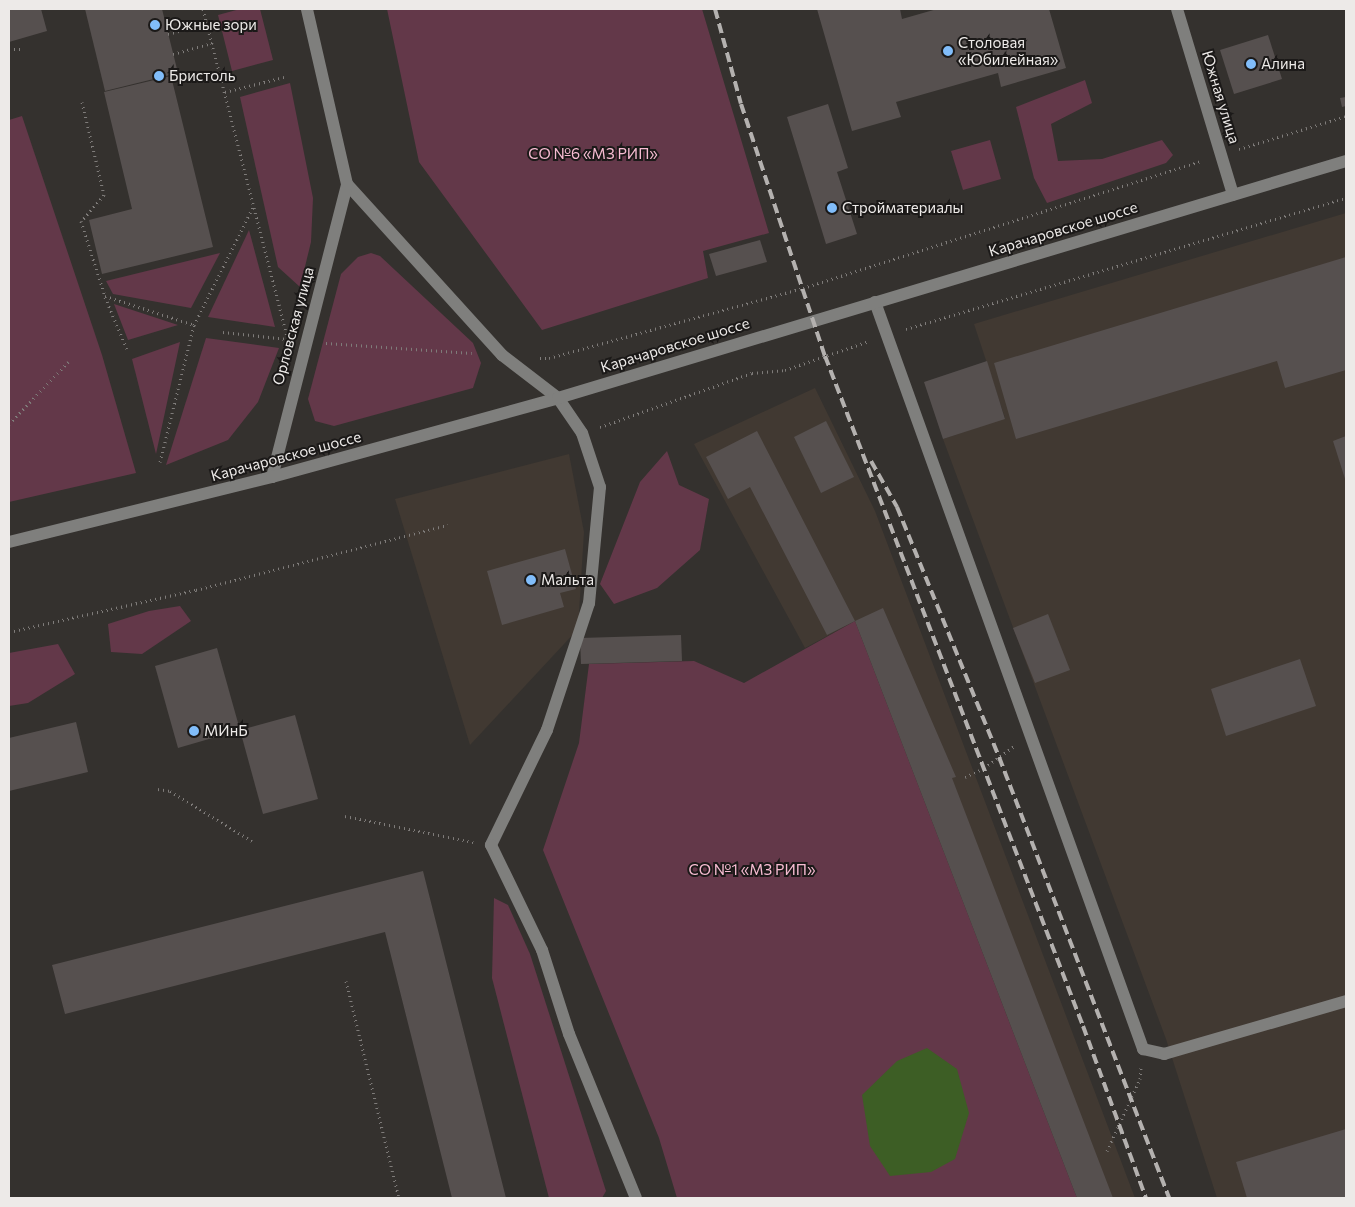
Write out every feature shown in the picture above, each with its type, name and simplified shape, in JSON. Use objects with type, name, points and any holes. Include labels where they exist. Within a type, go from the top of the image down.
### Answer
[{"type":"street","name":"Орловская улица","points":[[272,478],[304,342],[347,184],[307,9]]},
{"type":"street","name":"Южная улица","points":[[1177,9],[1233,195]]},
{"type":"street","name":"Карачаровское шоссе","points":[[9,542],[272,478],[558,398],[1346,161]]},
{"type":"street","name":"Орловская улица","points":[[347,184],[502,355],[558,398],[582,433],[600,487],[589,603],[546,730],[491,845]]},
{"type":"street","points":[[875,302],[1143,1049],[1164,1054],[1346,1001]]},
{"type":"street","points":[[491,845],[542,950],[568,1034],[636,1198]]},
{"type":"path","points":[[203,9],[288,339]]},
{"type":"path","points":[[168,34],[207,23]]},
{"type":"path","points":[[173,54],[212,43]]},
{"type":"path","points":[[9,49],[20,49]]},
{"type":"path","points":[[225,92],[284,77]]},
{"type":"path","points":[[82,102],[104,195],[81,221],[105,296],[127,350]]},
{"type":"path","points":[[222,332],[304,342],[549,358],[793,291],[1346,116]]},
{"type":"path","points":[[582,433],[752,373],[784,370],[888,334],[1346,198]]},
{"type":"path","points":[[160,462],[194,325],[254,205]]},
{"type":"path","points":[[105,296],[194,325]]},
{"type":"path","points":[[9,424],[68,362]]},
{"type":"path","points":[[9,632],[196,590],[448,525]]},
{"type":"path","points":[[965,777],[984,768],[1031,735]]},
{"type":"path","points":[[158,789],[170,791],[252,841]]},
{"type":"path","points":[[345,816],[407,831],[491,845]]},
{"type":"path","points":[[346,981],[399,1198]]},
{"type":"path","points":[[1107,1151],[1140,1079],[1143,1049]]},
{"type":"shaded area","points":[[1346,213],[1346,1198],[1217,1198],[1166,1039],[943,439],[1005,418],[974,324]]},
{"type":"shaded area","points":[[815,388],[875,511],[1135,1198],[1077,1198],[855,621],[805,648],[694,444]]},
{"type":"shaded area","points":[[569,454],[584,532],[578,629],[470,745],[395,499]]},
{"type":"shaded area","points":[[927,1048],[957,1069],[969,1113],[955,1159],[931,1172],[890,1176],[870,1146],[862,1095],[897,1061]]},
{"type":"green space","points":[[240,9],[260,9],[273,60],[232,71],[218,15]]},
{"type":"green space","name":"СО №6 «МЗ РИП»","points":[[387,9],[702,9],[769,233],[703,251],[708,278],[542,330],[419,162]]},
{"type":"green space","points":[[1085,80],[1092,103],[1051,124],[1058,161],[1102,159],[1162,140],[1173,155],[1166,163],[1047,203],[1034,178],[1016,107]]},
{"type":"green space","points":[[290,83],[313,198],[311,242],[300,287],[278,267],[240,97]]},
{"type":"green space","points":[[22,116],[102,355],[136,473],[9,502],[9,120]]},
{"type":"green space","points":[[990,140],[1001,179],[963,190],[951,151]]},
{"type":"green space","points":[[249,230],[275,327],[208,317]]},
{"type":"green space","points":[[220,253],[191,308],[113,294],[106,281]]},
{"type":"green space","points":[[371,253],[380,256],[473,343],[481,363],[473,388],[334,426],[315,421],[308,399],[341,274],[358,257]]},
{"type":"green space","points":[[114,304],[178,325],[128,340]]},
{"type":"green space","points":[[206,338],[279,348],[258,402],[228,440],[166,465]]},
{"type":"green space","points":[[180,342],[156,454],[132,359]]},
{"type":"green space","points":[[667,451],[679,485],[709,499],[700,550],[657,588],[614,604],[600,584],[640,482]]},
{"type":"green space","points":[[180,606],[191,621],[142,654],[111,652],[108,624],[149,611]]},
{"type":"green space","name":"СО №1 «МЗ РИП»","points":[[855,621],[1077,1198],[677,1198],[659,1138],[543,850],[579,743],[589,664],[694,661],[744,683]]},
{"type":"green space","points":[[58,644],[75,674],[28,703],[9,706],[9,653]]},
{"type":"green space","points":[[494,898],[508,905],[530,954],[606,1191],[602,1198],[549,1198],[492,978]]},
{"type":"building","points":[[9,9],[41,9],[47,31],[9,42]]},
{"type":"building","points":[[85,9],[162,9],[178,73],[105,91]]},
{"type":"building","points":[[817,9],[900,9],[902,19],[937,9],[1049,9],[1066,68],[1001,87],[998,73],[896,102],[901,117],[852,131]]},
{"type":"building","name":"Алина","points":[[1268,35],[1282,79],[1234,94],[1220,50]]},
{"type":"building","points":[[171,76],[213,247],[102,274],[89,220],[132,209],[104,92]]},
{"type":"building","points":[[1346,97],[1346,106],[1342,107],[1340,98]]},
{"type":"building","points":[[828,104],[848,168],[837,172],[857,234],[826,244],[787,117]]},
{"type":"building","points":[[760,240],[767,262],[716,276],[709,254]]},
{"type":"building","points":[[1346,257],[1346,370],[1285,388],[1277,361],[1016,439],[994,363]]},
{"type":"building","points":[[987,361],[1005,419],[943,439],[924,382]]},
{"type":"building","points":[[826,421],[854,477],[821,493],[794,437]]},
{"type":"building","points":[[757,431],[855,621],[827,635],[750,487],[728,499],[706,457]]},
{"type":"building","points":[[1346,436],[1346,482],[1333,441]]},
{"type":"building","name":"Мальта","points":[[565,549],[576,589],[560,593],[564,607],[502,625],[487,571]]},
{"type":"building","points":[[883,608],[956,777],[952,778],[1113,1198],[1077,1198],[855,621]]},
{"type":"building","points":[[1048,614],[1070,670],[1035,683],[1013,628]]},
{"type":"building","points":[[681,635],[682,661],[581,664],[580,638]]},
{"type":"building","points":[[217,648],[240,730],[178,748],[155,666]]},
{"type":"building","points":[[1300,659],[1316,706],[1226,736],[1211,689]]},
{"type":"building","points":[[295,715],[318,799],[263,814],[240,730]]},
{"type":"building","points":[[76,722],[88,772],[9,791],[9,738]]},
{"type":"building","points":[[423,871],[506,1198],[452,1198],[385,932],[65,1014],[52,965]]},
{"type":"building","points":[[1346,1129],[1346,1198],[1247,1198],[1236,1162]]},
{"type":"railway","points":[[715,9],[741,104],[825,356],[1083,1026],[1146,1198]]},
{"type":"railway","points":[[871,461],[897,507],[999,757],[1169,1198]]},
{"type":"place","name":"Южные зори","points":[[155,25]]},
{"type":"place","name":"Столовая «Юбилейная»","points":[[948,51]]},
{"type":"place","name":"Алина","points":[[1251,64]]},
{"type":"place","name":"Бристоль","points":[[159,76]]},
{"type":"place","name":"Стройматериалы","points":[[832,208]]},
{"type":"place","name":"Мальта","points":[[531,580]]},
{"type":"place","name":"МИнБ","points":[[194,731]]}]
